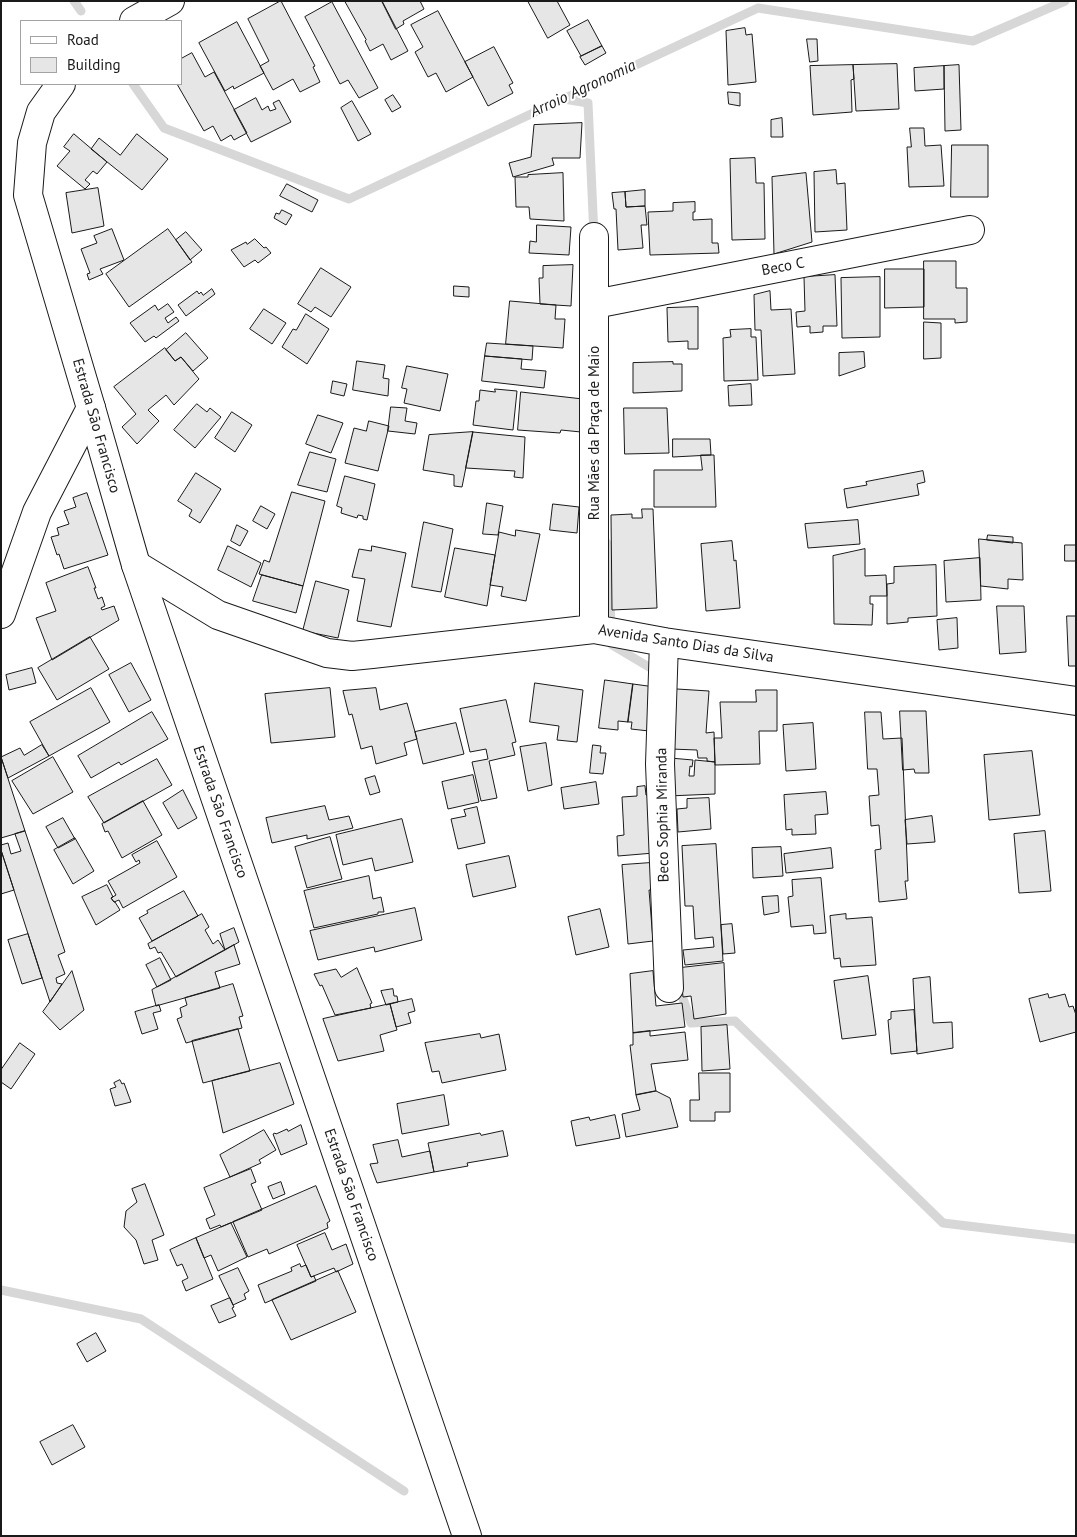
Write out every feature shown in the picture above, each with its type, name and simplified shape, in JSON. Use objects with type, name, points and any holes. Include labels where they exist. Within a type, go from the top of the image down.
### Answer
[{"type":"street","points":[[136,20],[170,1]]},
{"type":"street","name":"Estrada São Francisco","points":[[60,85],[41,112],[32,143],[28,195],[92,408],[136,565],[467,1536]]},
{"type":"street","name":"Beco C","points":[[595,304],[970,230]]},
{"type":"street","name":"Rua Mães da Praça de Maio","points":[[594,237],[594,629]]},
{"type":"street","points":[[1,614],[37,512],[92,408]]},
{"type":"street","name":"Avenida Santo Dias da Silva","points":[[136,565],[218,615],[327,653],[352,656],[594,629],[664,642],[1076,701]]},
{"type":"street","name":"Beco Sophia Miranda","points":[[664,642],[660,764],[669,988]]},
{"type":"building","points":[[281,1],[315,66],[313,67],[320,82],[300,92],[293,79],[273,90],[260,66],[269,61],[248,19]]},
{"type":"building","points":[[345,1],[382,1],[408,51],[391,60],[383,44],[370,51]]},
{"type":"building","points":[[382,1],[420,1],[424,9],[403,21],[404,24],[396,29]]},
{"type":"building","points":[[528,1],[557,1],[570,25],[548,38]]},
{"type":"building","points":[[332,2],[378,88],[359,98],[348,80],[340,84],[305,17]]},
{"type":"building","points":[[438,11],[473,77],[446,92],[436,73],[428,77],[415,52],[423,47],[411,25]]},
{"type":"building","points":[[588,20],[602,46],[581,56],[567,31]]},
{"type":"building","points":[[237,22],[264,73],[234,89],[233,86],[225,91],[199,43]]},
{"type":"building","points":[[745,28],[746,35],[752,34],[756,82],[728,85],[726,31]]},
{"type":"building","points":[[807,39],[817,39],[818,61],[810,62]]},
{"type":"building","points":[[602,46],[606,53],[585,65],[580,57]]},
{"type":"building","points":[[494,47],[513,83],[509,85],[513,93],[488,106],[465,62]]},
{"type":"building","points":[[192,53],[205,77],[214,72],[247,133],[234,140],[231,135],[221,141],[213,126],[204,131],[178,85],[182,85],[182,58]]},
{"type":"building","points":[[897,64],[899,109],[856,111],[853,65]]},
{"type":"building","points":[[853,65],[854,79],[851,80],[852,112],[813,115],[810,66]]},
{"type":"building","points":[[959,65],[961,130],[945,131],[944,66]]},
{"type":"building","points":[[944,66],[944,89],[915,91],[914,68]]},
{"type":"building","points":[[728,92],[740,93],[740,106],[729,104]]},
{"type":"building","points":[[393,95],[401,107],[392,112],[385,100]]},
{"type":"building","points":[[256,98],[262,110],[268,106],[270,111],[276,109],[273,103],[279,100],[291,122],[251,142],[234,110]]},
{"type":"building","points":[[352,101],[371,134],[358,141],[341,108]]},
{"type":"building","points":[[782,118],[783,137],[771,137],[771,120]]},
{"type":"building","points":[[582,123],[580,158],[552,158],[554,165],[513,177],[509,163],[531,157],[534,125]]},
{"type":"building","points":[[910,128],[924,128],[925,146],[941,145],[944,186],[909,187],[907,147],[911,147]]},
{"type":"building","points":[[74,134],[107,162],[97,174],[93,171],[85,180],[90,184],[85,189],[57,166],[70,151],[64,147]]},
{"type":"building","points":[[137,134],[168,159],[142,190],[91,149],[99,138],[120,155]]},
{"type":"building","points":[[952,145],[988,145],[988,197],[951,197]]},
{"type":"building","points":[[755,158],[756,183],[764,183],[765,239],[732,240],[730,159]]},
{"type":"building","points":[[836,170],[837,184],[845,183],[847,230],[815,232],[814,172]]},
{"type":"building","points":[[563,173],[564,221],[530,219],[529,207],[516,207],[515,177]]},
{"type":"building","points":[[806,173],[812,242],[774,254],[772,177]]},
{"type":"building","points":[[287,184],[318,200],[312,212],[280,196]]},
{"type":"building","points":[[98,188],[104,226],[72,233],[66,193]]},
{"type":"building","points":[[645,190],[645,206],[626,207],[625,192]]},
{"type":"building","points":[[625,192],[626,207],[645,206],[647,225],[641,225],[643,248],[618,250],[616,209],[614,209],[612,193]]},
{"type":"building","points":[[695,202],[693,220],[712,219],[712,243],[718,243],[719,253],[650,255],[648,212],[673,211],[673,203]]},
{"type":"building","points":[[282,210],[292,215],[286,225],[274,218],[276,213],[279,214]]},
{"type":"building","points":[[537,225],[571,227],[569,255],[529,253],[530,241],[536,242]]},
{"type":"building","points":[[112,229],[124,260],[100,269],[103,274],[89,280],[87,274],[90,273],[81,249],[97,243],[94,236]]},
{"type":"building","points":[[168,229],[192,262],[129,307],[106,274]]},
{"type":"building","points":[[186,232],[202,250],[190,260],[176,240]]},
{"type":"building","points":[[255,239],[271,253],[258,263],[255,260],[244,267],[231,250]]},
{"type":"building","points":[[924,261],[956,261],[956,288],[967,288],[967,322],[955,323],[955,319],[924,319]]},
{"type":"building","points":[[573,265],[571,306],[540,304],[539,278],[543,278],[543,266]]},
{"type":"building","points":[[321,268],[351,287],[331,317],[315,307],[311,312],[298,304]]},
{"type":"building","points":[[885,269],[924,269],[924,307],[885,308]]},
{"type":"building","points":[[835,275],[837,326],[823,326],[823,332],[810,333],[810,326],[797,327],[796,312],[805,311],[804,277]]},
{"type":"building","points":[[880,277],[880,337],[842,338],[841,278]]},
{"type":"building","points":[[454,286],[469,287],[469,297],[454,296]]},
{"type":"building","points":[[212,289],[215,294],[186,316],[178,305],[197,291],[203,295]]},
{"type":"building","points":[[770,291],[771,310],[791,309],[795,374],[763,376],[761,330],[755,330],[754,295]]},
{"type":"building","points":[[510,301],[556,305],[555,319],[565,319],[563,348],[506,344]]},
{"type":"building","points":[[168,304],[174,312],[165,318],[168,323],[176,317],[179,321],[156,338],[154,336],[145,342],[130,323],[155,305],[158,310]]},
{"type":"building","points":[[698,307],[698,349],[688,349],[688,341],[668,342],[667,308]]},
{"type":"building","points":[[264,309],[286,323],[272,344],[250,329]]},
{"type":"building","points":[[306,314],[329,329],[307,364],[282,347],[293,329],[296,330]]},
{"type":"building","points":[[924,322],[941,323],[941,358],[924,359]]},
{"type":"building","points":[[751,329],[751,337],[756,337],[758,380],[724,381],[723,338],[731,337],[730,330]]},
{"type":"building","points":[[186,333],[208,358],[193,371],[181,357],[175,361],[166,350]]},
{"type":"building","points":[[487,343],[533,346],[532,360],[485,356]]},
{"type":"building","points":[[165,348],[175,361],[181,357],[199,379],[174,405],[166,395],[148,410],[159,421],[137,444],[122,427],[136,414],[114,387]]},
{"type":"building","points":[[864,352],[865,367],[839,376],[839,353]]},
{"type":"building","points":[[485,356],[522,359],[521,369],[546,371],[544,388],[482,381]]},
{"type":"building","points":[[357,361],[385,365],[383,378],[389,379],[388,396],[353,390]]},
{"type":"building","points":[[673,362],[673,364],[682,364],[682,391],[633,393],[633,363]]},
{"type":"building","points":[[407,366],[448,374],[440,411],[404,403],[407,389],[402,388]]},
{"type":"building","points":[[333,381],[347,384],[344,396],[331,393]]},
{"type":"building","points":[[751,384],[752,405],[729,406],[728,386]]},
{"type":"building","points":[[495,389],[517,391],[513,430],[473,425],[476,401],[479,401],[480,390],[495,392]]},
{"type":"building","points":[[521,392],[583,399],[581,432],[561,430],[560,433],[518,430]]},
{"type":"building","points":[[197,404],[207,412],[210,408],[221,417],[195,448],[174,430]]},
{"type":"building","points":[[391,407],[407,408],[405,421],[417,423],[415,434],[388,431]]},
{"type":"building","points":[[624,408],[667,408],[669,453],[625,454]]},
{"type":"building","points":[[232,412],[252,425],[235,452],[215,438]]},
{"type":"building","points":[[318,415],[343,423],[331,453],[306,444]]},
{"type":"building","points":[[369,421],[389,426],[378,471],[345,463],[354,428],[366,431]]},
{"type":"building","points":[[473,432],[525,437],[523,478],[514,477],[515,471],[466,468]]},
{"type":"building","points":[[473,432],[462,487],[454,486],[454,475],[423,470],[429,435]]},
{"type":"building","points":[[673,439],[710,439],[711,455],[673,457]]},
{"type":"building","points":[[310,452],[336,459],[327,492],[298,485]]},
{"type":"building","points":[[701,455],[714,455],[716,507],[654,507],[654,470],[702,470]]},
{"type":"building","points":[[923,471],[925,482],[917,484],[919,495],[847,508],[844,489],[867,485],[866,482]]},
{"type":"building","points":[[196,473],[221,489],[200,523],[189,516],[192,510],[178,501]]},
{"type":"building","points":[[345,476],[375,484],[367,520],[363,519],[363,516],[358,515],[357,518],[341,513],[342,508],[337,506]]},
{"type":"building","points":[[292,492],[325,501],[303,586],[259,574],[264,560],[269,562]]},
{"type":"building","points":[[87,493],[108,555],[64,569],[51,537],[59,535],[57,528],[69,524],[64,511],[76,507],[73,498]]},
{"type":"building","points":[[487,503],[503,506],[498,535],[483,534]]},
{"type":"building","points":[[553,504],[579,507],[577,533],[550,530]]},
{"type":"building","points":[[261,506],[275,514],[267,529],[253,521]]},
{"type":"building","points":[[642,509],[653,509],[657,608],[612,610],[611,515],[632,514],[632,518],[642,518]]},
{"type":"building","points":[[858,520],[860,544],[808,548],[805,524]]},
{"type":"building","points":[[424,522],[453,529],[441,592],[412,587]]},
{"type":"building","points":[[237,525],[248,531],[240,546],[231,541]]},
{"type":"building","points":[[516,530],[540,534],[526,601],[501,596],[503,587],[490,585],[499,532],[515,536]]},
{"type":"building","points":[[988,535],[1013,537],[1013,543],[987,540]]},
{"type":"building","points":[[979,539],[1022,543],[1023,580],[1008,579],[1008,589],[981,586]]},
{"type":"building","points":[[732,541],[734,561],[736,560],[740,608],[706,611],[701,544]]},
{"type":"building","points":[[1065,545],[1076,545],[1076,561],[1065,561]]},
{"type":"building","points":[[228,546],[261,563],[251,587],[218,570]]},
{"type":"building","points":[[372,546],[406,553],[391,627],[357,621],[365,579],[352,577],[359,549],[371,551]]},
{"type":"building","points":[[455,548],[495,555],[487,606],[445,597]]},
{"type":"building","points":[[865,549],[865,576],[886,575],[887,596],[870,596],[870,604],[873,604],[872,625],[834,624],[833,556]]},
{"type":"building","points":[[980,558],[981,600],[946,602],[944,561]]},
{"type":"building","points":[[936,565],[937,616],[908,618],[908,622],[887,624],[887,584],[894,583],[894,567]]},
{"type":"building","points":[[88,567],[98,599],[102,597],[105,606],[101,608],[102,610],[114,606],[119,620],[52,660],[36,618],[56,611],[46,583]]},
{"type":"building","points":[[262,575],[303,586],[296,613],[253,601]]},
{"type":"building","points":[[316,581],[349,590],[338,638],[303,631]]},
{"type":"building","points":[[997,606],[1024,606],[1026,652],[1000,654]]},
{"type":"building","points":[[1067,616],[1076,616],[1076,666],[1069,666]]},
{"type":"building","points":[[957,618],[958,648],[939,650],[937,620]]},
{"type":"building","points":[[90,637],[109,669],[57,700],[38,668]]},
{"type":"building","points":[[131,663],[151,700],[129,712],[109,675]]},
{"type":"building","points":[[32,668],[36,683],[9,690],[6,675]]},
{"type":"building","points":[[605,680],[633,684],[628,722],[618,721],[618,730],[599,728]]},
{"type":"building","points":[[535,683],[583,690],[577,742],[557,740],[559,726],[530,722]]},
{"type":"building","points":[[633,684],[655,687],[649,731],[631,729],[632,722],[628,722]]},
{"type":"building","points":[[91,688],[110,722],[49,756],[30,722]]},
{"type":"building","points":[[330,688],[335,737],[271,743],[265,694]]},
{"type":"building","points":[[376,688],[380,710],[407,703],[417,739],[404,743],[407,755],[376,764],[372,746],[361,749],[352,714],[349,715],[343,691]]},
{"type":"building","points":[[677,689],[709,691],[706,733],[714,732],[715,762],[707,761],[707,758],[698,758],[697,750],[671,749]]},
{"type":"building","points":[[756,690],[777,690],[777,731],[759,731],[760,764],[715,765],[714,738],[722,738],[720,702],[756,702]]},
{"type":"building","points":[[506,700],[516,742],[512,743],[515,755],[489,761],[497,798],[481,801],[472,762],[488,759],[486,749],[470,752],[460,709]]},
{"type":"building","points":[[900,711],[926,711],[929,773],[915,773],[914,769],[903,770]]},
{"type":"building","points":[[152,712],[168,739],[121,765],[119,762],[91,778],[78,756]]},
{"type":"building","points":[[865,712],[881,712],[883,739],[902,738],[908,881],[905,881],[907,899],[879,902],[875,850],[881,849],[879,825],[871,826],[869,796],[879,795],[877,769],[868,769]]},
{"type":"building","points":[[456,723],[464,754],[423,764],[415,732]]},
{"type":"building","points":[[813,723],[816,769],[786,771],[783,725]]},
{"type":"building","points":[[546,743],[552,785],[528,791],[520,747]]},
{"type":"building","points":[[42,745],[49,756],[8,778],[1,757],[20,748],[24,755]]},
{"type":"building","points":[[593,745],[601,746],[600,753],[606,753],[603,774],[590,773]]},
{"type":"building","points":[[1032,751],[1040,815],[989,820],[984,755]]},
{"type":"building","points":[[1,757],[25,831],[1,838]]},
{"type":"building","points":[[53,757],[73,792],[33,814],[12,781]]},
{"type":"building","points":[[670,758],[693,760],[689,776],[694,776],[695,760],[715,762],[715,794],[668,796]]},
{"type":"building","points":[[157,759],[172,785],[104,823],[88,797]]},
{"type":"building","points":[[473,775],[479,802],[448,809],[442,782]]},
{"type":"building","points":[[375,776],[380,792],[370,795],[365,779]]},
{"type":"building","points":[[596,782],[599,804],[564,809],[561,788]]},
{"type":"building","points":[[645,786],[646,795],[650,795],[654,853],[618,856],[617,836],[624,835],[622,797],[637,796],[637,787]]},
{"type":"building","points":[[183,790],[197,818],[178,829],[163,803]]},
{"type":"building","points":[[826,792],[828,814],[815,815],[816,834],[792,835],[792,829],[786,830],[784,795]]},
{"type":"building","points":[[709,798],[711,829],[678,832],[677,809],[687,808],[687,799]]},
{"type":"building","points":[[143,801],[162,835],[122,858],[108,831],[105,832],[102,824]]},
{"type":"building","points":[[325,806],[329,820],[349,816],[353,828],[307,839],[307,835],[272,843],[266,818]]},
{"type":"building","points":[[477,807],[485,843],[458,849],[451,819],[466,816],[464,810]]},
{"type":"building","points":[[932,816],[935,842],[907,844],[905,820]]},
{"type":"building","points":[[63,818],[75,839],[58,848],[46,827]]},
{"type":"building","points":[[402,819],[413,862],[375,871],[372,858],[343,865],[336,835]]},
{"type":"building","points":[[25,831],[65,952],[58,955],[65,974],[56,978],[57,983],[62,984],[50,1002],[1,850],[1,845],[8,843],[11,854],[21,851],[15,834]]},
{"type":"building","points":[[1045,831],[1051,891],[1019,893],[1014,834]]},
{"type":"building","points":[[330,837],[342,879],[307,888],[295,847]]},
{"type":"building","points":[[75,838],[94,871],[73,884],[54,850]]},
{"type":"building","points":[[157,841],[177,877],[123,908],[119,900],[114,902],[111,898],[116,895],[108,881],[140,863],[139,860],[136,862],[132,855]]},
{"type":"building","points":[[716,844],[723,961],[685,965],[683,950],[714,947],[713,937],[695,939],[693,906],[685,906],[682,846]]},
{"type":"building","points":[[781,847],[783,876],[753,878],[752,848]]},
{"type":"building","points":[[831,848],[833,868],[786,873],[784,854]]},
{"type":"building","points":[[1,850],[14,890],[1,894]]},
{"type":"building","points":[[509,856],[516,887],[473,897],[466,865]]},
{"type":"building","points":[[650,863],[653,890],[649,890],[653,941],[628,944],[622,865]]},
{"type":"building","points":[[369,876],[373,899],[381,897],[384,912],[314,928],[304,891]]},
{"type":"building","points":[[821,878],[826,933],[814,934],[813,925],[791,927],[788,897],[793,896],[792,880]]},
{"type":"building","points":[[107,885],[113,897],[111,898],[120,910],[96,925],[82,897]]},
{"type":"building","points":[[184,891],[198,916],[152,941],[139,918],[148,913],[147,911]]},
{"type":"building","points":[[778,896],[779,912],[764,915],[762,897]]},
{"type":"building","points":[[415,908],[422,940],[375,952],[374,947],[318,960],[310,931]]},
{"type":"building","points":[[600,909],[609,947],[576,955],[568,917]]},
{"type":"building","points":[[202,914],[209,927],[205,930],[213,944],[218,940],[225,950],[176,977],[161,952],[158,953],[155,947],[150,949],[148,944]]},
{"type":"building","points":[[846,914],[846,919],[872,917],[876,965],[841,967],[840,958],[834,959],[830,916]]},
{"type":"building","points":[[732,924],[735,953],[723,954],[721,925]]},
{"type":"building","points":[[234,928],[239,942],[225,950],[220,934]]},
{"type":"building","points":[[28,934],[42,978],[22,984],[8,940]]},
{"type":"building","points":[[234,945],[240,964],[215,972],[220,988],[156,1006],[152,990]]},
{"type":"building","points":[[160,958],[171,980],[157,987],[146,965]]},
{"type":"building","points":[[724,963],[726,1014],[694,1019],[691,996],[683,997],[680,968]]},
{"type":"building","points":[[357,968],[372,1003],[370,1004],[371,1008],[335,1015],[322,985],[320,986],[314,974],[336,969],[341,977]]},
{"type":"building","points":[[72,971],[84,1010],[60,1030],[43,1012]]},
{"type":"building","points":[[653,971],[656,1006],[682,1003],[685,1027],[633,1033],[630,974]]},
{"type":"building","points":[[868,976],[876,1035],[842,1039],[834,981]]},
{"type":"building","points":[[930,977],[933,1023],[952,1022],[953,1048],[917,1054],[913,979]]},
{"type":"building","points":[[233,984],[243,1016],[239,1017],[242,1028],[186,1043],[177,1019],[182,1017],[180,1008],[187,1005],[185,998]]},
{"type":"building","points":[[393,989],[394,996],[397,996],[398,1002],[386,1005],[381,991]]},
{"type":"building","points":[[1048,994],[1049,998],[1065,994],[1069,1007],[1073,1006],[1076,1015],[1076,1032],[1040,1042],[1029,999]]},
{"type":"building","points":[[412,999],[415,1011],[408,1013],[411,1023],[396,1027],[390,1004]]},
{"type":"building","points":[[390,1004],[397,1030],[380,1035],[384,1051],[338,1061],[323,1019]]},
{"type":"building","points":[[159,1005],[161,1011],[153,1013],[158,1029],[142,1034],[135,1012]]},
{"type":"building","points":[[914,1010],[917,1051],[891,1054],[888,1020],[891,1019],[891,1012]]},
{"type":"building","points":[[727,1025],[730,1069],[702,1071],[701,1027]]},
{"type":"building","points":[[238,1029],[250,1071],[203,1083],[192,1041]]},
{"type":"building","points":[[650,1031],[650,1036],[685,1032],[688,1060],[651,1064],[656,1091],[636,1095],[630,1045],[633,1045],[633,1033]]},
{"type":"building","points":[[480,1034],[481,1038],[499,1034],[506,1070],[442,1083],[439,1071],[432,1072],[425,1043]]},
{"type":"building","points":[[20,1043],[35,1054],[11,1089],[1,1082],[1,1070]]},
{"type":"building","points":[[280,1063],[294,1104],[223,1133],[212,1081]]},
{"type":"building","points":[[699,1073],[730,1073],[730,1112],[715,1112],[715,1121],[690,1121],[690,1100],[699,1100]]},
{"type":"building","points":[[120,1080],[122,1084],[124,1083],[131,1102],[115,1106],[110,1089],[116,1087],[114,1083]]},
{"type":"building","points":[[656,1091],[670,1098],[678,1127],[626,1137],[622,1114],[640,1110],[636,1095]]},
{"type":"building","points":[[444,1095],[449,1125],[402,1134],[397,1104]]},
{"type":"building","points":[[615,1115],[620,1138],[576,1146],[571,1121],[589,1117],[590,1120]]},
{"type":"building","points":[[301,1125],[307,1144],[281,1155],[273,1134],[287,1129],[288,1131]]},
{"type":"building","points":[[264,1130],[276,1150],[259,1160],[261,1163],[230,1177],[220,1155]]},
{"type":"building","points":[[503,1131],[508,1156],[467,1163],[468,1166],[434,1172],[428,1143],[480,1133],[481,1135]]},
{"type":"building","points":[[398,1140],[402,1157],[430,1151],[434,1172],[377,1183],[370,1164],[378,1163],[373,1145]]},
{"type":"building","points":[[251,1169],[256,1182],[251,1184],[262,1210],[221,1227],[220,1225],[210,1229],[206,1219],[215,1215],[204,1188]]},
{"type":"building","points":[[281,1182],[285,1194],[273,1199],[268,1187]]},
{"type":"building","points":[[145,1184],[164,1235],[152,1240],[158,1260],[144,1264],[136,1240],[124,1227],[126,1211],[137,1202],[132,1189]]},
{"type":"building","points":[[316,1186],[330,1221],[327,1223],[328,1228],[269,1254],[267,1249],[248,1257],[233,1222]]},
{"type":"building","points":[[231,1223],[247,1257],[218,1271],[211,1255],[204,1258],[196,1238]]},
{"type":"building","points":[[325,1233],[332,1250],[346,1244],[353,1264],[336,1272],[334,1268],[311,1277],[297,1245]]},
{"type":"building","points":[[196,1238],[213,1279],[186,1291],[182,1281],[188,1278],[182,1264],[177,1266],[170,1250]]},
{"type":"building","points":[[300,1264],[301,1267],[306,1265],[311,1277],[314,1276],[316,1281],[265,1303],[258,1285],[292,1271],[291,1268]]},
{"type":"building","points":[[238,1268],[249,1291],[244,1294],[246,1299],[233,1305],[219,1276]]},
{"type":"building","points":[[338,1271],[356,1312],[291,1340],[272,1300]]},
{"type":"building","points":[[230,1298],[236,1316],[219,1323],[211,1306]]},
{"type":"building","points":[[96,1333],[106,1351],[87,1362],[77,1344]]},
{"type":"building","points":[[73,1425],[85,1447],[52,1465],[40,1442]]},
{"type":"waterway","name":"Arroio Agronomia","points":[[74,1],[81,11]]},
{"type":"waterway","name":"Arroio Agronomia","points":[[134,85],[164,128],[349,199],[758,8],[973,41],[1065,1]]},
{"type":"waterway","points":[[564,99],[588,103],[594,236]]},
{"type":"waterway","points":[[607,543],[612,645],[659,673]]},
{"type":"waterway","points":[[678,983],[691,1023],[735,1021],[943,1223],[1076,1239]]},
{"type":"waterway","points":[[1,1290],[141,1319],[404,1491]]}]
